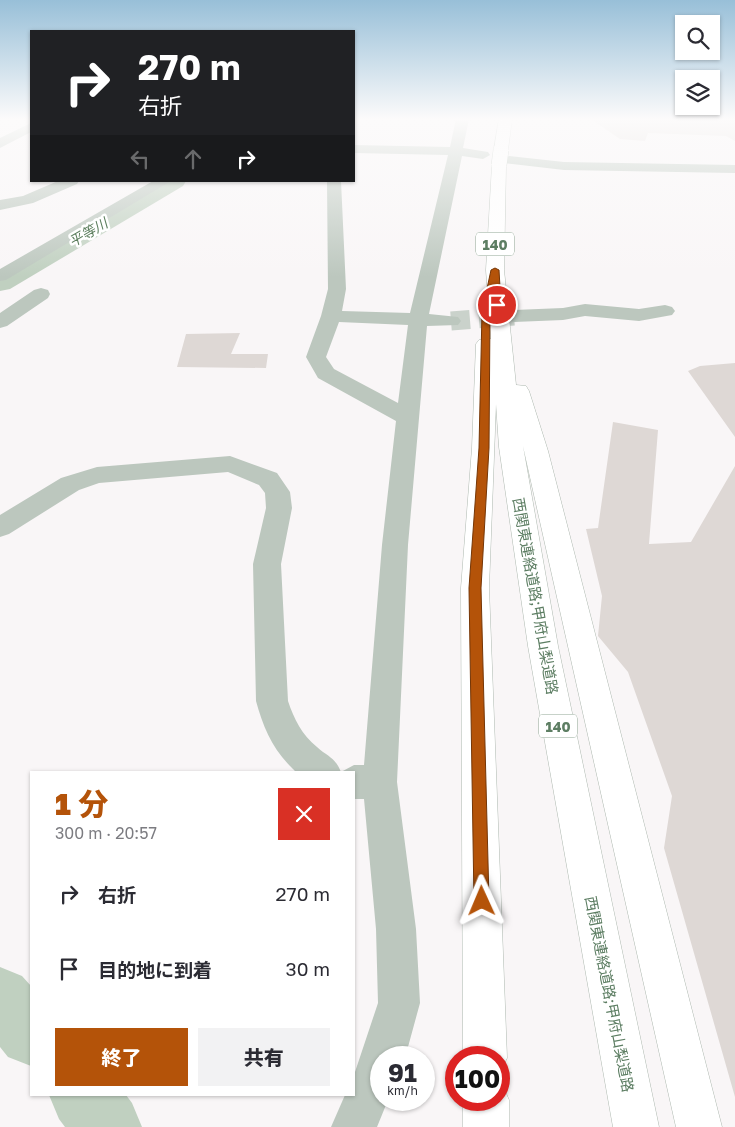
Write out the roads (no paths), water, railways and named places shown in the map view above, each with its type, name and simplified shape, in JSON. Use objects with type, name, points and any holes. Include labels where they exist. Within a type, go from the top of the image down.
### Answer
[{"type":"highway","name":"西関東連絡道路;甲府山梨道路","points":[[502,172],[495,270],[506,319],[511,447],[543,646],[636,1127]]},
{"type":"highway","points":[[485,1046],[475,588],[484,448],[486,312],[495,270]]},
{"type":"highway","points":[[506,319],[699,1127]]},
{"type":"highway","points":[[486,1111],[486,1127]]},
{"type":"street","points":[[386,1046],[399,1003],[396,929],[367,782],[395,545],[418,320],[450,172]]},
{"type":"street","points":[[0,205],[27,200],[70,182]]},
{"type":"street","points":[[0,276],[162,182]]},
{"type":"street","points":[[334,182],[337,289],[316,357],[326,373],[407,417]]},
{"type":"street","points":[[0,280],[41,294],[0,322]]},
{"type":"street","points":[[506,319],[585,310],[639,316],[665,311]]},
{"type":"street","points":[[330,316],[451,321]]},
{"type":"street","points":[[0,527],[70,484],[97,475],[230,464],[268,479],[276,492],[279,508],[267,564],[272,701],[278,722],[288,740],[304,760],[322,771]]},
{"type":"street","points":[[354,1127],[370,1090]]},
{"type":"waterway","name":"平等川","points":[[0,283],[173,182]]},
{"type":"waterway","name":"平等川","points":[[0,998],[30,1033]]},
{"type":"waterway","name":"平等川","points":[[84,1096],[108,1127]]},
{"type":"tunnel","points":[[451,321],[514,316]]}]
